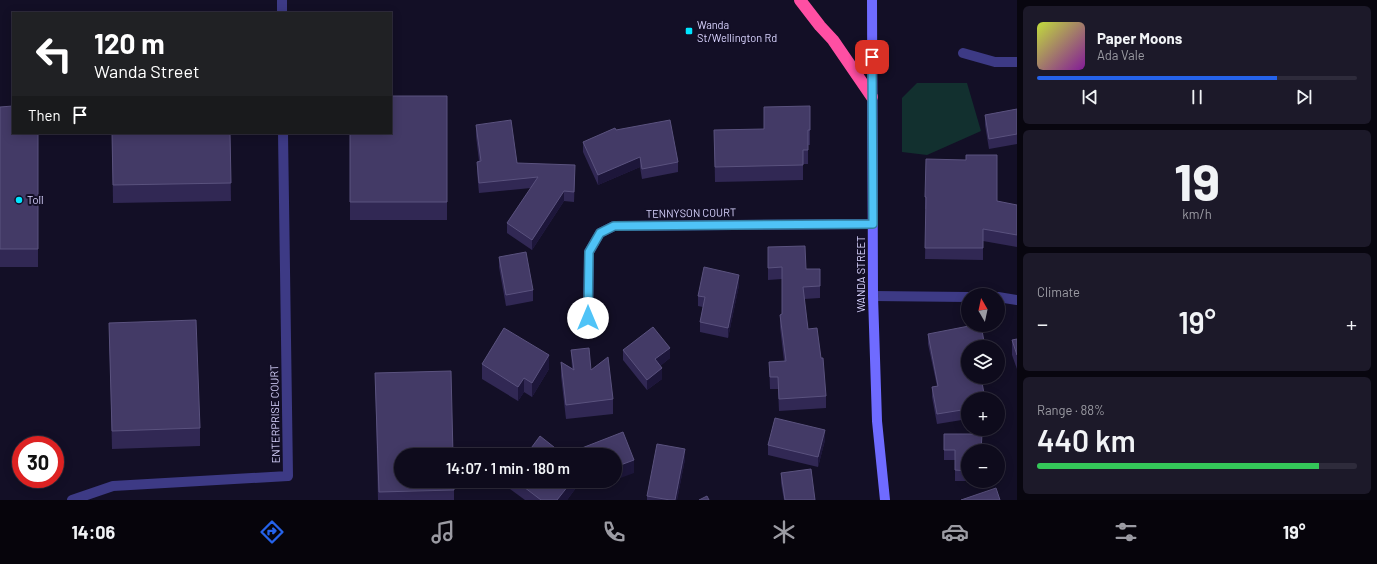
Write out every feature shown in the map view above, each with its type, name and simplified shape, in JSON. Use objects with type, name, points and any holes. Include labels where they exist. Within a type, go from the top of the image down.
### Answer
[{"type":"highway","points":[[800,0],[833,40],[872,98]]},
{"type":"street","points":[[282,0],[282,12]]},
{"type":"street","name":"WANDA STREET","points":[[872,0],[873,296],[877,421],[885,500]]},
{"type":"street","points":[[963,53],[995,62],[1017,62]]},
{"type":"street","name":"ENTERPRISE COURT","points":[[72,500],[113,486],[288,476],[283,134]]},
{"type":"street","name":"TENNYSON COURT","points":[[588,318],[589,252],[600,233],[614,226],[873,224]]},
{"type":"street","points":[[873,296],[961,297]]},
{"type":"street","points":[[1005,298],[1017,300]]},
{"type":"green space","points":[[917,83],[967,83],[981,131],[927,155],[902,152],[902,98]]},
{"type":"building","points":[[392,96],[447,96],[447,202],[350,202],[350,134],[392,134]]},
{"type":"building","name":"Toll","points":[[12,106],[12,134],[38,134],[38,249],[0,249],[0,107]]},
{"type":"building","points":[[810,106],[808,150],[803,150],[803,165],[715,167],[714,130],[764,129],[764,107]]},
{"type":"building","points":[[1017,109],[1017,134],[989,139],[985,115]]},
{"type":"building","points":[[511,120],[517,163],[575,165],[574,192],[564,191],[532,240],[507,223],[538,177],[479,183],[477,162],[481,161],[476,125]]},
{"type":"building","points":[[670,120],[678,162],[642,169],[640,157],[598,175],[583,142],[615,128],[616,130]]},
{"type":"building","points":[[112,134],[230,134],[231,183],[113,185]]},
{"type":"building","points":[[966,155],[997,155],[997,201],[1017,205],[1017,235],[983,229],[983,248],[925,248],[926,159],[966,160]]},
{"type":"building","points":[[805,246],[806,269],[820,269],[820,286],[803,287],[808,329],[817,328],[821,358],[823,358],[826,396],[779,399],[778,377],[770,377],[769,362],[786,361],[780,315],[782,314],[782,267],[768,268],[768,247]]},
{"type":"building","points":[[526,252],[533,290],[506,295],[499,257]]},
{"type":"building","points":[[704,267],[739,275],[728,328],[700,322],[705,297],[698,296]]},
{"type":"building","points":[[196,320],[200,428],[112,431],[109,323]]},
{"type":"building","points":[[653,327],[670,348],[655,359],[662,368],[647,380],[623,350]]},
{"type":"building","points":[[504,328],[549,355],[532,383],[524,378],[518,387],[482,364]]},
{"type":"building","points":[[961,328],[961,332],[982,332],[984,340],[961,340],[961,384],[982,384],[984,392],[961,392],[961,410],[937,414],[932,387],[938,386],[928,334]]},
{"type":"building","points":[[1017,339],[1017,355],[1012,340]]},
{"type":"building","points":[[589,348],[591,370],[608,357],[613,399],[566,405],[561,362],[574,370],[571,350]]},
{"type":"building","points":[[451,371],[453,448],[394,448],[394,488],[454,488],[454,490],[379,492],[375,373]]},
{"type":"building","points":[[775,418],[825,430],[818,457],[768,445]]},
{"type":"building","points":[[623,432],[634,460],[622,464],[622,448],[582,448]]},
{"type":"building","points":[[944,434],[982,436],[981,444],[961,444],[961,470],[955,470],[955,450],[944,450]]},
{"type":"building","points":[[540,436],[555,448],[531,448]]},
{"type":"building","points":[[657,444],[685,449],[675,500],[647,496]]},
{"type":"building","points":[[811,469],[815,500],[785,500],[781,473]]},
{"type":"building","points":[[525,488],[566,488],[557,500],[541,500]]},
{"type":"building","points":[[996,488],[1000,500],[961,500]]},
{"type":"building","points":[[707,496],[709,500],[699,500]]},
{"type":"place","name":"Wanda St/Wellington Rd","points":[[689,31]]},
{"type":"place","name":"Toll","points":[[19,200]]},
{"type":"route","points":[[588,318],[589,252],[600,233],[614,226],[873,224],[872,57]]}]
